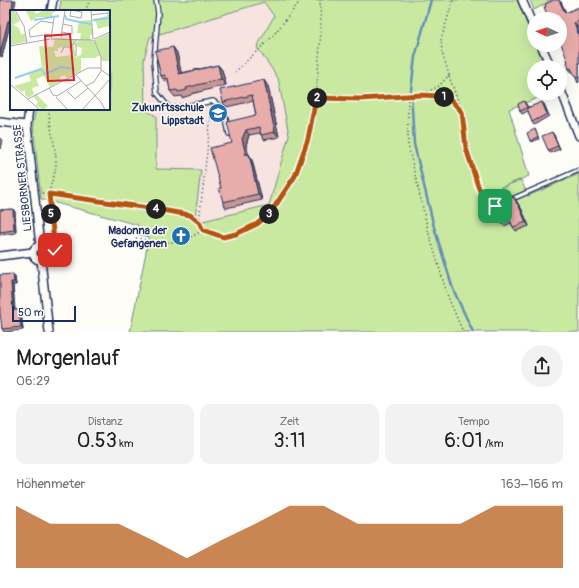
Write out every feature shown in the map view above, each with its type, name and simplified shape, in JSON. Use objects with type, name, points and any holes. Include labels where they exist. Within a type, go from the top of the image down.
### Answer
[{"type":"street","points":[[51,10],[53,0]]},
{"type":"street","points":[[522,0],[527,12]]},
{"type":"street","points":[[565,100],[579,136]]},
{"type":"street","name":"LIESBORNER STRASSE","points":[[28,110],[26,125],[40,246]]},
{"type":"street","points":[[0,122],[26,125]]},
{"type":"street","points":[[40,246],[46,249],[47,253],[45,259],[41,260],[35,258],[33,252],[34,248],[40,246]]},
{"type":"street","points":[[0,256],[33,252]]},
{"type":"street","points":[[41,260],[49,332]]},
{"type":"lane","points":[[156,0],[158,13],[154,61],[157,93],[170,109],[213,101],[224,109],[229,134]]},
{"type":"lane","points":[[509,200],[579,170]]},
{"type":"path","points":[[85,10],[90,0]]},
{"type":"path","points":[[235,72],[272,37],[301,0]]},
{"type":"path","points":[[34,192],[190,215],[199,222],[203,230],[223,237],[236,234],[257,224],[271,212],[295,176],[308,139],[316,98],[321,31],[320,0]]},
{"type":"path","points":[[453,0],[441,40],[442,52],[462,112],[466,148],[478,186],[485,202],[495,206]]},
{"type":"path","points":[[421,95],[439,86],[449,75]]},
{"type":"path","points":[[316,98],[360,99],[421,95],[439,96],[451,100],[462,112]]},
{"type":"path","points":[[408,96],[408,145],[428,230],[448,297],[463,332]]},
{"type":"path","points":[[199,222],[213,101]]},
{"type":"path","points":[[49,110],[50,127],[55,144],[56,165],[49,194],[55,250]]},
{"type":"path","points":[[136,238],[152,242],[172,243],[190,238],[203,230]]},
{"type":"shaded area","name":"Zukunftsschule Lippstadt","points":[[264,2],[274,16],[257,47],[278,78],[289,135],[269,205],[202,221],[195,218],[156,169],[156,116],[145,110],[144,59],[150,37]]},
{"type":"green space","points":[[61,0],[517,0],[527,24],[527,52],[539,52],[542,60],[527,60],[527,100],[533,100],[509,109],[529,176],[487,193],[521,180],[528,196],[579,174],[579,332],[130,332],[149,237],[137,234],[138,225],[41,199],[33,124],[36,110],[110,110],[110,10],[59,10]],"holes":[[[264,2],[274,16],[257,47],[278,78],[289,135],[269,205],[203,221],[195,218],[201,170],[156,169],[156,116],[145,110],[144,59],[150,37]]]},
{"type":"green space","points":[[530,0],[552,0],[534,10]]},
{"type":"building","points":[[0,0],[13,0],[12,10],[10,10],[10,21],[8,21],[0,54]]},
{"type":"building","points":[[554,0],[559,0],[565,12],[546,12],[544,7],[546,7],[545,4]]},
{"type":"building","points":[[579,7],[579,21],[574,23],[579,36],[579,77],[576,78],[571,68],[569,69],[564,52],[567,52],[567,12]]},
{"type":"building","points":[[173,47],[179,74],[218,65],[221,79],[186,88],[187,90],[178,92],[177,90],[170,91],[168,78],[165,79],[165,75],[161,76],[155,51]]},
{"type":"building","points":[[264,80],[275,132],[261,135],[259,127],[246,130],[242,139],[246,155],[249,154],[258,194],[223,202],[219,188],[221,188],[210,148],[232,143],[227,122],[256,115],[252,95],[223,102],[220,90]]},
{"type":"building","points":[[524,101],[527,108],[520,111],[518,104]]},
{"type":"building","points":[[542,102],[547,114],[532,122],[527,108]]},
{"type":"building","points":[[535,129],[538,137],[530,141],[527,133]]},
{"type":"building","points":[[552,132],[558,146],[548,150],[542,136]]},
{"type":"building","points":[[514,197],[526,222],[513,227],[509,218],[501,222],[494,205]]},
{"type":"building","points":[[13,209],[14,230],[0,232],[0,210]]},
{"type":"building","points":[[13,274],[14,282],[11,282],[13,310],[19,310],[21,327],[2,329],[0,313],[0,275]]},
{"type":"waterway","points":[[431,0],[415,57],[411,90],[414,144],[434,227],[453,289],[473,332]]},
{"type":"place","name":"Zukunftsschule Lippstadt","points":[[218,113]]},
{"type":"place","name":"Madonna der Gefangenen","points":[[181,236]]},
{"type":"route","points":[[55,250],[49,194],[190,215],[199,222],[203,230],[223,237],[236,234],[257,224],[271,212],[295,176],[308,139],[316,98],[360,99],[421,95],[439,96],[451,100],[462,112],[466,148],[478,186],[485,202],[495,206]]}]
